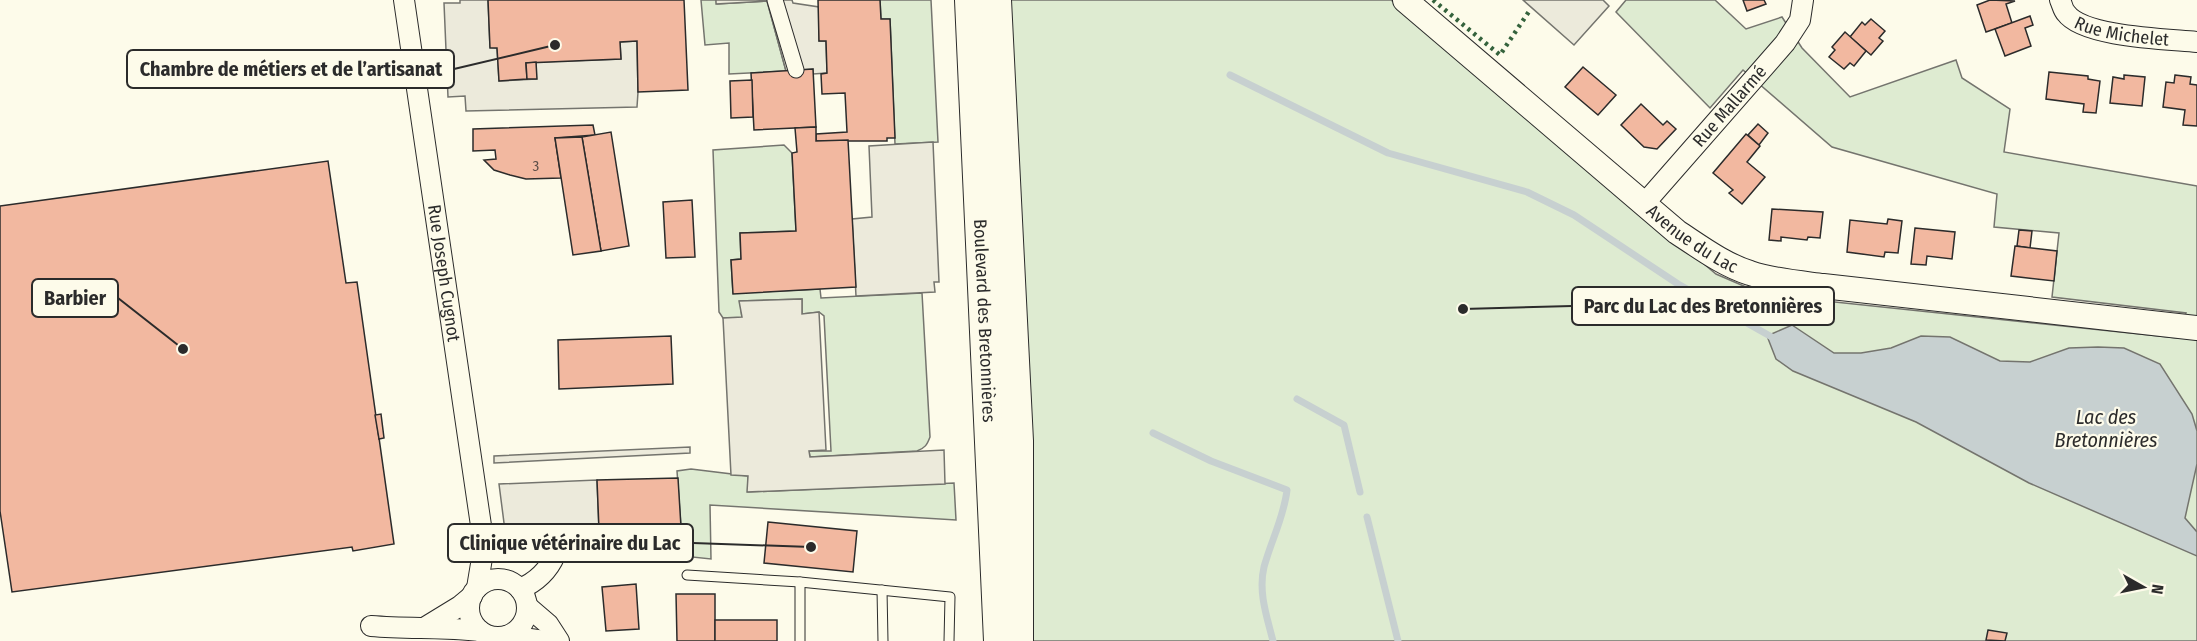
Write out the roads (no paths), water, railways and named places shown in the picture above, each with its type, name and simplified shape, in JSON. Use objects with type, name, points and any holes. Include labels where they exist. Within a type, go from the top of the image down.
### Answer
[{"type":"main road","name":"Boulevard des Bretonnières","points":[[970,0],[999,641]]},
{"type":"main road","name":"Boulevard des Bretonnières","points":[[996,0],[1018,441],[1018,641]]},
{"type":"street","name":"Rue Joseph Cugnot","points":[[404,0],[484,546],[475,592]]},
{"type":"street","points":[[776,0],[796,70]]},
{"type":"street","name":"Avenue du Lac","points":[[1405,0],[1677,232],[1724,262],[1748,273],[1776,280],[2197,328]]},
{"type":"street","name":"Rue Mallarmé","points":[[1644,204],[1785,43],[1800,20],[1803,0]]},
{"type":"street","name":"Rue Michelet","points":[[2060,0],[2066,14],[2084,27],[2107,32],[2197,42]]},
{"type":"street","name":"Rue Joseph Cugnot","points":[[484,546],[518,591],[548,624],[559,641]]},
{"type":"street","points":[[423,633],[490,580],[518,591],[531,584],[543,573],[555,555]]},
{"type":"street","points":[[507,636],[522,625],[526,616],[518,591]]},
{"type":"street","points":[[475,592],[470,606],[471,616],[480,631]]},
{"type":"street","points":[[371,626],[423,633],[480,631],[497,637],[507,636],[545,641]]},
{"type":"lane","points":[[687,575],[800,582],[950,597],[949,641]]},
{"type":"lane","points":[[800,582],[800,641]]},
{"type":"lane","points":[[882,590],[883,641]]},
{"type":"water","name":"Lac des Bretonnières","points":[[1792,325],[1834,353],[1861,353],[1891,348],[1921,336],[1950,337],[2000,361],[2030,362],[2069,348],[2098,347],[2124,348],[2160,364],[2192,414],[2197,431],[2197,464],[2185,518],[2197,532],[2197,556],[2029,483],[1916,422],[1793,371],[1776,359],[1767,336]]},
{"type":"waterway","points":[[1230,75],[1388,153],[1527,192],[1574,215],[1678,284],[1777,340]]},
{"type":"waterway","points":[[1297,399],[1344,425],[1360,492]]},
{"type":"waterway","points":[[1153,433],[1211,461],[1287,490],[1262,576],[1264,604],[1273,641]]},
{"type":"waterway","points":[[1367,517],[1398,641]]},
{"type":"place","name":"Chambre de métiers et de l’artisanat","points":[[555,45]]},
{"type":"place","name":"Parc du Lac des Bretonnières","points":[[1463,309]]},
{"type":"place","name":"Barbier","points":[[183,349]]},
{"type":"place","name":"Clinique vétérinaire du Lac","points":[[811,547]]}]
